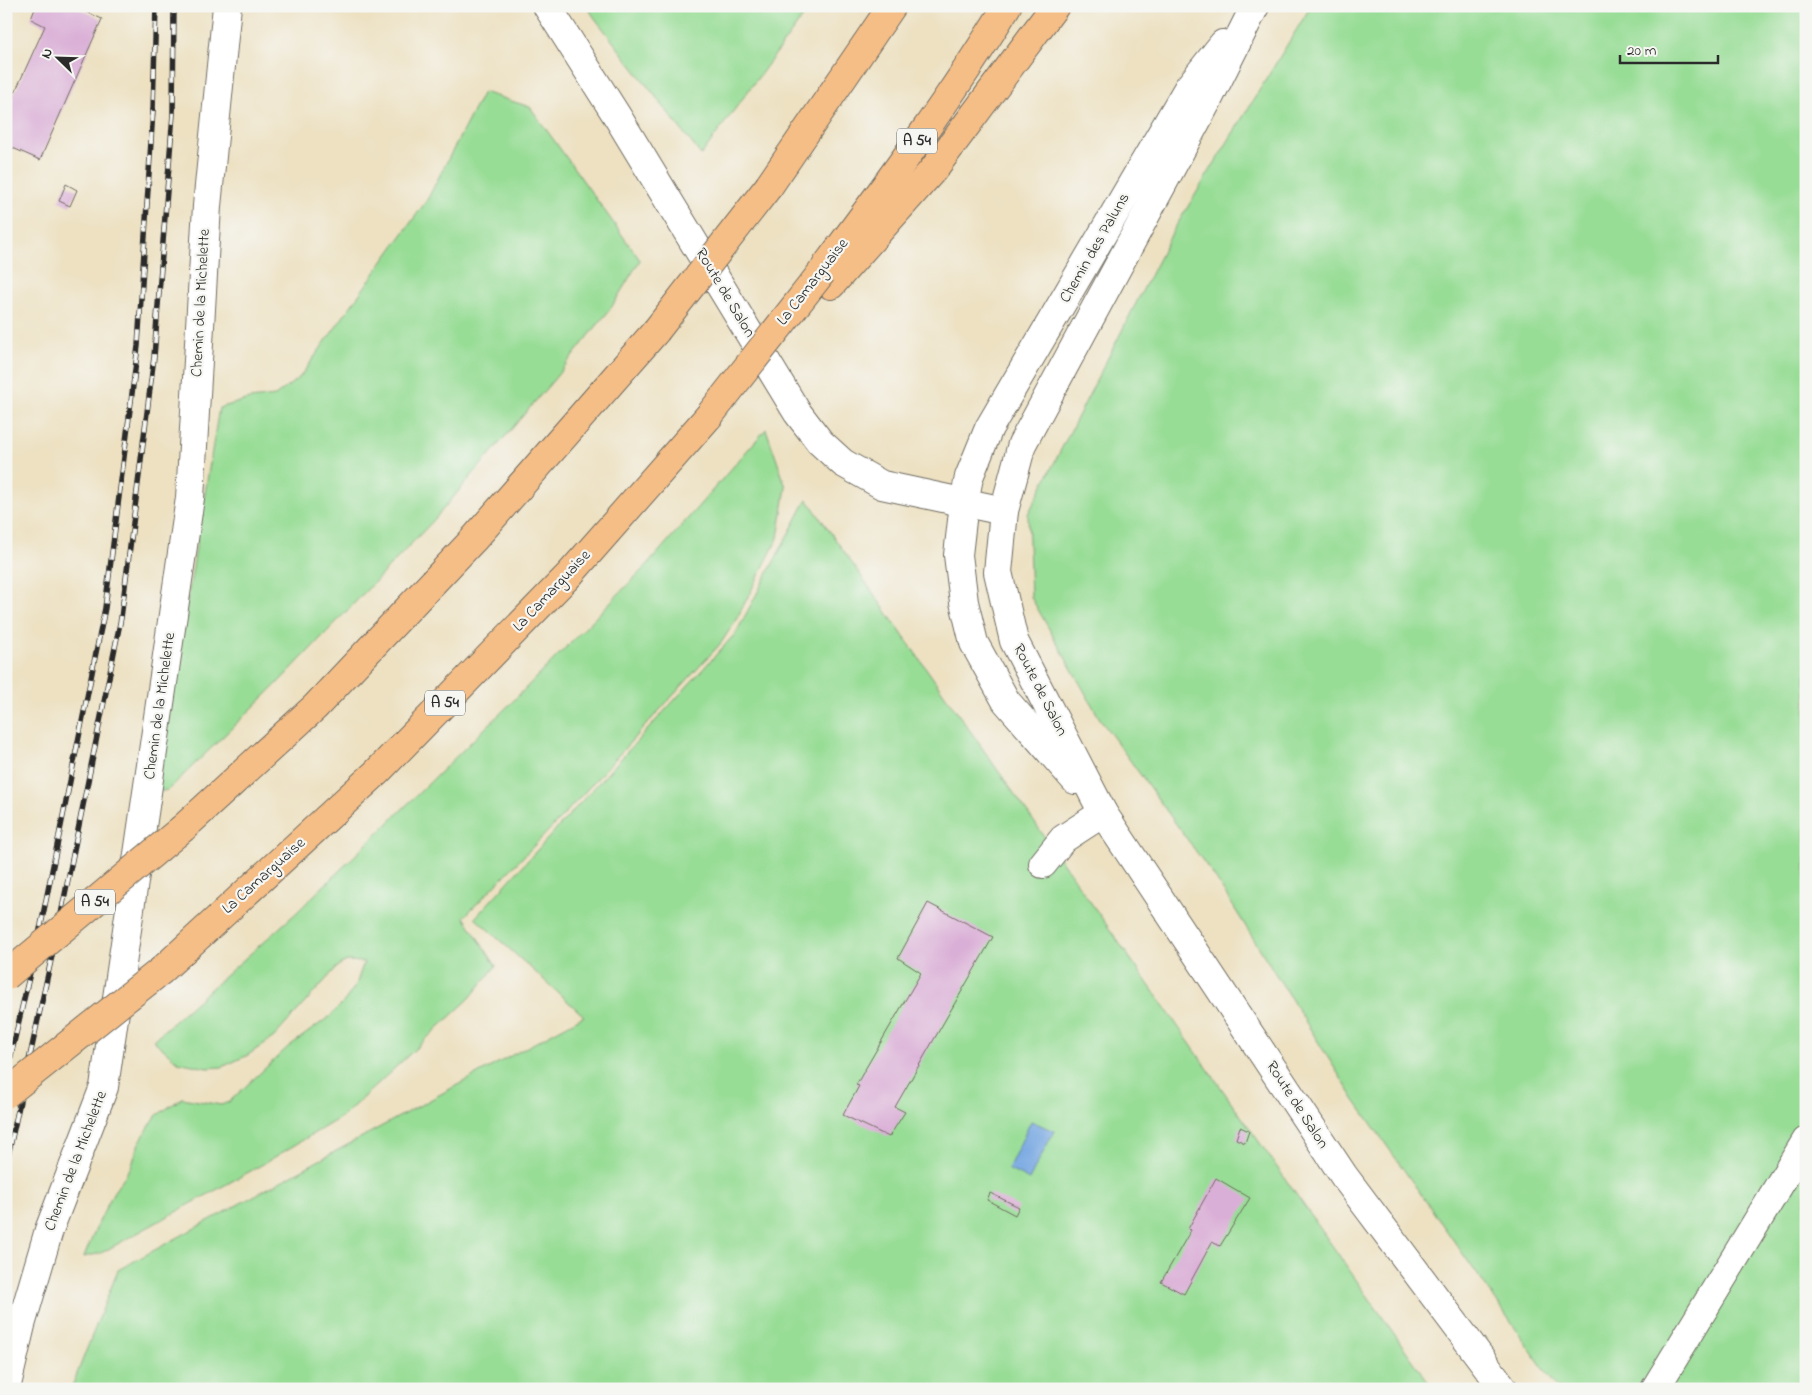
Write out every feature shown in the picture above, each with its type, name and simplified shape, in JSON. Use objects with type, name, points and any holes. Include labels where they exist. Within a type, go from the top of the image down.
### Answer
[{"type":"highway","name":"A 54","points":[[6,976],[183,828],[322,699],[473,540],[656,332],[769,186],[892,6]]},
{"type":"highway","name":"La Camarguaise","points":[[6,1094],[162,970],[377,772],[570,574],[709,416],[826,278],[879,195],[980,49],[1007,6]]},
{"type":"highway","points":[[826,278],[933,170],[1055,6]]},
{"type":"street","name":"Chemin de la Michelette","points":[[6,1389],[21,1324],[49,1230],[104,1087],[190,498],[207,206],[227,6]]},
{"type":"street","name":"Route de Salon","points":[[547,6],[617,116],[797,412],[820,442],[843,463],[882,485],[1004,511],[998,572],[1014,641],[1103,813],[1344,1176],[1504,1389]]},
{"type":"street","name":"Chemin des Paluns","points":[[964,503],[969,477],[989,428],[1188,88],[1254,6]]},
{"type":"street","name":"Chemin des Paluns","points":[[1004,511],[1022,444],[1209,98],[1254,6]]},
{"type":"street","points":[[1035,352],[1064,367]]},
{"type":"street","name":"Route de Salon","points":[[964,503],[958,555],[964,602],[974,643],[1006,701],[1103,813]]},
{"type":"street","points":[[1043,864],[1063,839],[1103,813]]},
{"type":"street","points":[[1654,1389],[1806,1141]]},
{"type":"green space","points":[[587,6],[811,6],[701,155]]},
{"type":"green space","points":[[1311,6],[1806,6],[1806,1389],[1558,1389],[1354,1099],[1216,879],[1100,719],[1031,597],[1028,514],[1173,231]]},
{"type":"green space","points":[[483,92],[530,107],[640,260],[611,308],[556,377],[433,521],[273,688],[168,790],[156,792],[219,408],[250,399],[275,396],[300,377],[427,200]]},
{"type":"green space","points":[[766,429],[786,487],[778,538],[737,618],[721,643],[560,819],[464,917],[496,966],[469,999],[343,1116],[258,1167],[101,1253],[84,1257],[113,1193],[131,1167],[139,1143],[156,1116],[182,1098],[221,1105],[229,1102],[288,1047],[329,1017],[343,1003],[356,985],[364,962],[347,961],[339,965],[274,1037],[248,1055],[222,1067],[207,1068],[178,1062],[153,1040],[295,914],[510,704],[648,564]]},
{"type":"green space","points":[[807,499],[1433,1389],[71,1389],[118,1270],[584,1016],[475,918],[736,633]]},
{"type":"water","points":[[1031,1121],[1054,1131],[1029,1180],[1008,1169]]},
{"type":"building","points":[[36,6],[73,6],[102,19],[40,160],[6,145],[6,112],[45,26],[31,19]]},
{"type":"building","points":[[66,184],[77,190],[70,206],[59,201]]},
{"type":"building","points":[[928,903],[993,937],[895,1107],[905,1112],[889,1137],[843,1115],[859,1086],[856,1085],[921,973],[898,958]]},
{"type":"building","points":[[1240,1127],[1249,1131],[1245,1143],[1236,1139]]},
{"type":"building","points":[[1216,1178],[1250,1198],[1220,1246],[1212,1242],[1184,1294],[1161,1282],[1191,1230],[1188,1229]]},
{"type":"building","points":[[990,1193],[1019,1207],[1015,1215],[987,1200]]},
{"type":"railway","points":[[6,1077],[41,925],[105,608],[138,346],[153,110],[156,6]]},
{"type":"railway","points":[[6,1165],[59,924],[121,618],[154,357],[173,114],[174,6]]}]
